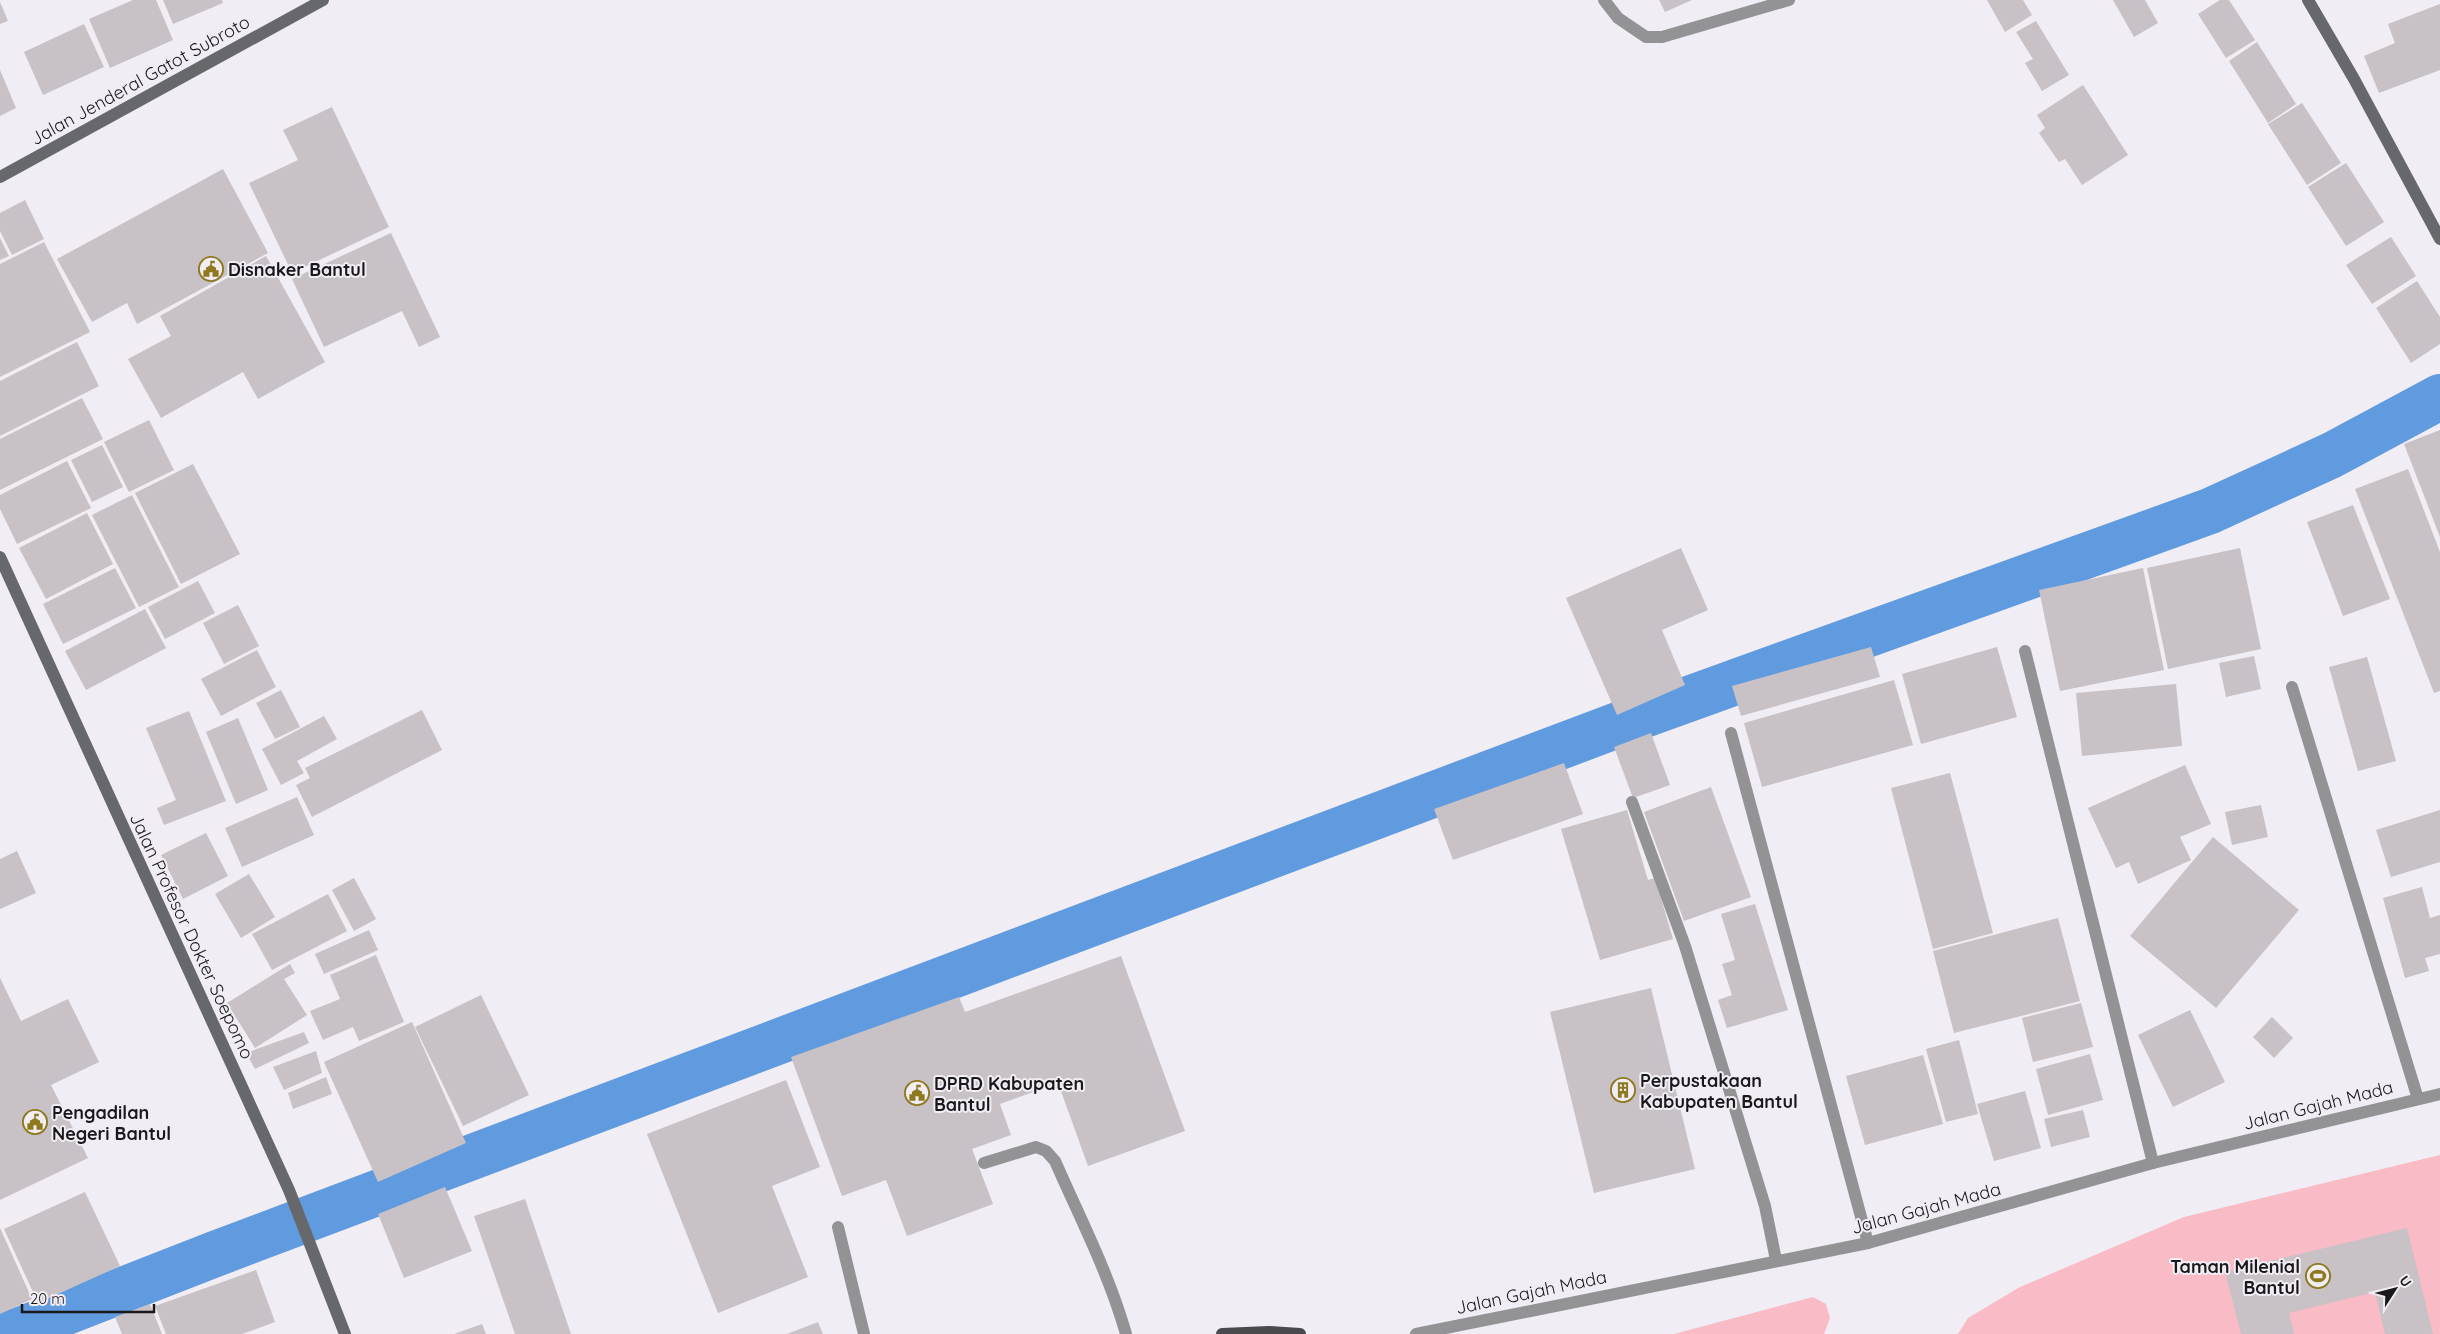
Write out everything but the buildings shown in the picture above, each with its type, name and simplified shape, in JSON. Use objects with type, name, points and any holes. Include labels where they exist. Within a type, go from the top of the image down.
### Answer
[{"type":"main road","name":"Jalan Jenderal Gatot Subroto","points":[[0,177],[324,0]]},
{"type":"main road","points":[[2308,0],[2354,78],[2440,239]]},
{"type":"main road","name":"Jalan Profesor Dokter Soepomo","points":[[0,556],[289,1190],[345,1334]]},
{"type":"main road","points":[[1222,1334],[1269,1332],[1300,1334]]},
{"type":"street","points":[[1604,0],[1618,18],[1646,37],[1662,37],[1789,0]]},
{"type":"street","points":[[2025,651],[2153,1163]]},
{"type":"street","points":[[2292,687],[2418,1099]]},
{"type":"street","points":[[1731,733],[1868,1243]]},
{"type":"street","points":[[1632,802],[1686,946],[1765,1206],[1776,1260]]},
{"type":"street","name":"Jalan Gajah Mada","points":[[1416,1334],[1868,1243],[2153,1163],[2440,1094]]},
{"type":"street","points":[[984,1163],[1036,1147],[1046,1151],[1055,1161],[1091,1239],[1120,1313],[1126,1334]]},
{"type":"street","points":[[838,1227],[864,1334]]},
{"type":"shaded area","name":"Taman Milenial Bantul","points":[[2440,1155],[2440,1334],[1958,1334],[1968,1318],[2020,1287],[2184,1217]]},
{"type":"shaded area","points":[[1813,1297],[1826,1304],[1830,1318],[1824,1334],[1674,1334]]},
{"type":"waterway","points":[[10,1334],[215,1254],[1647,714],[2210,511],[2332,455],[2440,397]]},
{"type":"place","name":"Disnaker Bantul","points":[[211,269]]},
{"type":"place","name":"Perpustakaan Kabupaten Bantul","points":[[1623,1090]]},
{"type":"place","name":"DPRD Kabupaten Bantul","points":[[917,1093]]},
{"type":"place","name":"Pengadilan Negeri Bantul","points":[[35,1122]]},
{"type":"place","name":"Taman Milenial Bantul","points":[[2318,1276]]}]
